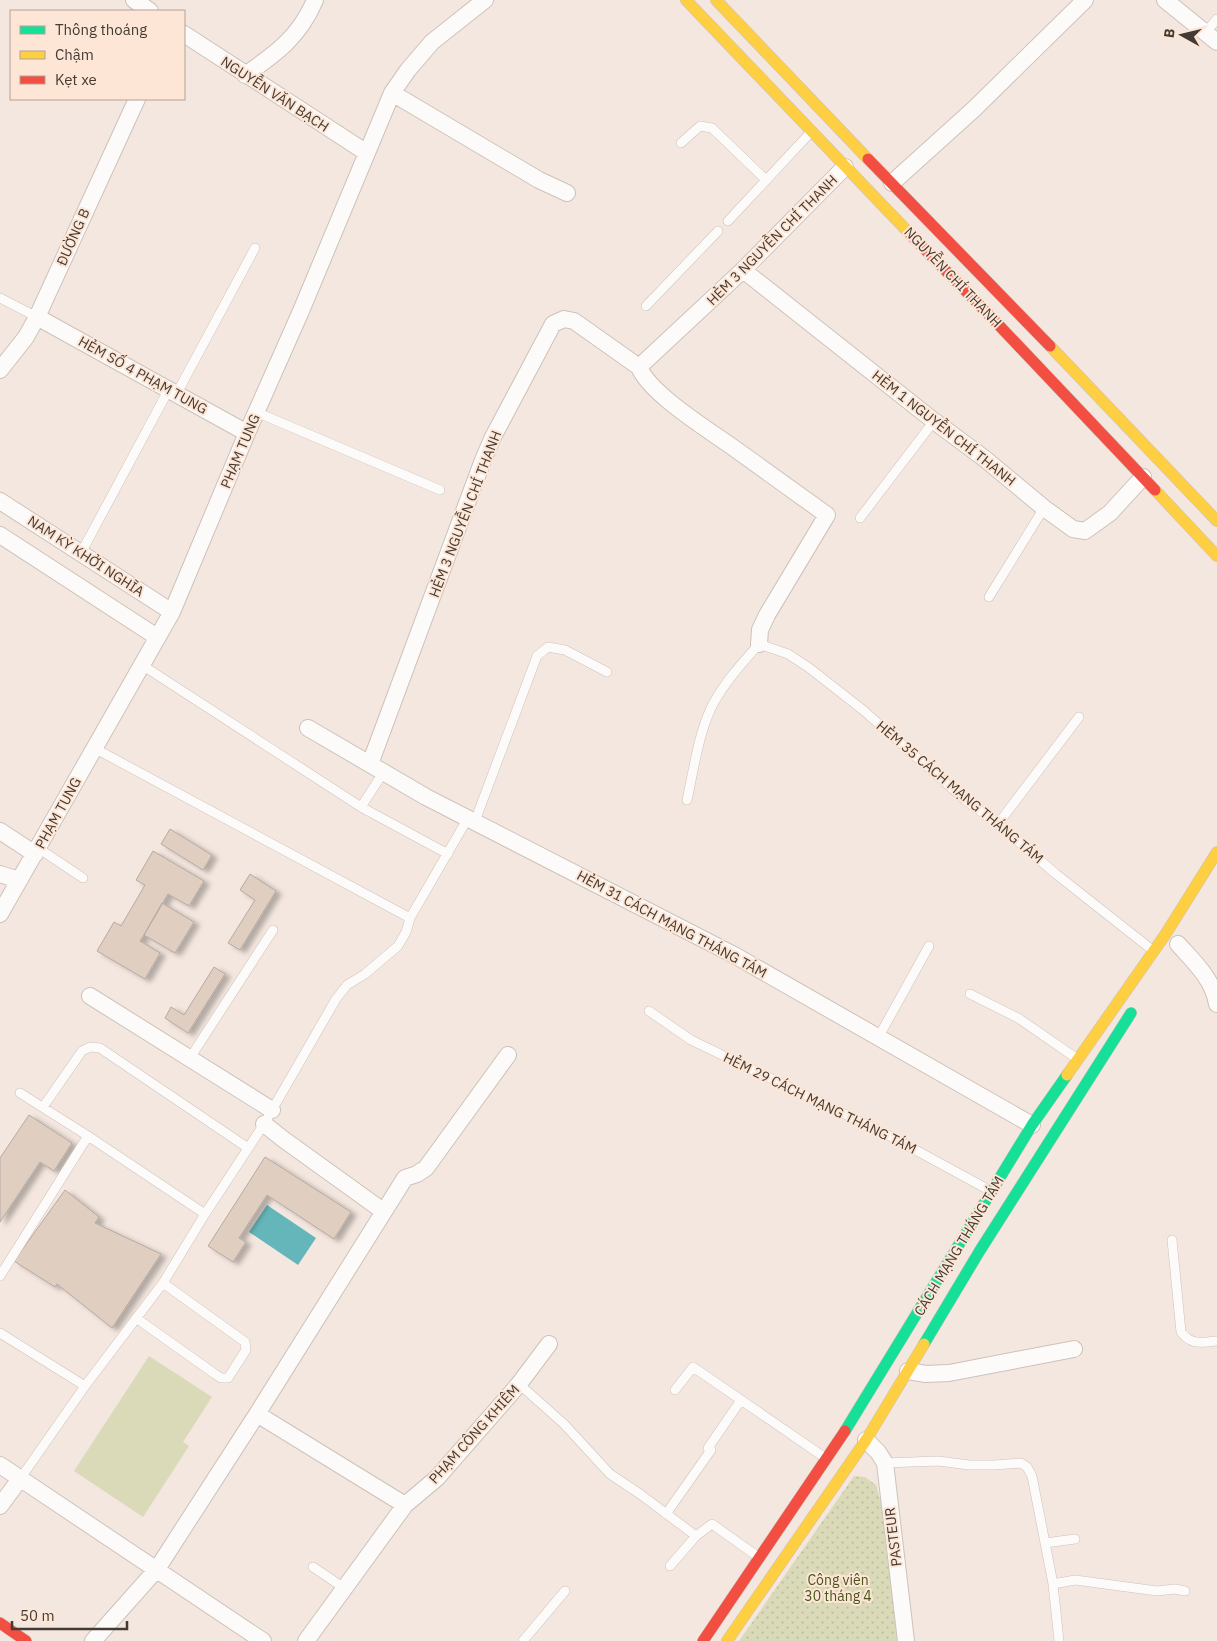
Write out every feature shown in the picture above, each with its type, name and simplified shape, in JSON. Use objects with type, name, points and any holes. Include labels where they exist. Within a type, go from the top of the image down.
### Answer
[{"type":"main road","name":"NGUYỄN CHÍ THANH","points":[[686,0],[845,168],[993,318],[1217,556]]},
{"type":"main road","name":"NGUYỄN CHÍ THANH","points":[[716,0],[1217,521]]},
{"type":"main road","points":[[845,168],[860,151]]},
{"type":"main road","points":[[993,318],[1008,302]]},
{"type":"main road","points":[[1182,518],[1199,501]]},
{"type":"main road","name":"CÁCH MẠNG THÁNG TÁM","points":[[703,1641],[848,1428],[1032,1126],[1154,951],[1174,942],[1217,852]]},
{"type":"main road","name":"CÁCH MẠNG THÁNG TÁM","points":[[727,1641],[866,1440],[1010,1202],[1137,1005]]},
{"type":"main road","points":[[992,1191],[1010,1202]]},
{"type":"main road","points":[[888,1360],[908,1371]]},
{"type":"main road","points":[[848,1428],[866,1440]]},
{"type":"main road","points":[[0,1624],[26,1641]]},
{"type":"street","points":[[134,0],[149,10]]},
{"type":"street","points":[[246,75],[277,54],[294,36],[315,0]]},
{"type":"street","name":"PHẠM TUNG","points":[[0,914],[172,612],[392,93],[408,70],[432,42],[485,0]]},
{"type":"street","points":[[892,183],[974,109],[1085,0]]},
{"type":"street","points":[[1165,0],[1211,37]]},
{"type":"street","name":"NGUYỄN VĂN BẠCH","points":[[185,35],[368,153]]},
{"type":"street","points":[[392,93],[539,180],[567,193]]},
{"type":"street","name":"ĐƯỜNG B","points":[[0,370],[26,336],[37,317],[137,100]]},
{"type":"street","name":"HẺM 3 NGUYỄN CHÍ THANH","points":[[377,768],[492,437],[553,324],[564,319],[574,321],[639,367],[743,270],[845,168]]},
{"type":"street","name":"HẺM 1 NGUYỄN CHÍ THANH","points":[[743,270],[934,421],[986,459],[1044,508],[1073,528],[1085,531],[1110,513],[1143,477]]},
{"type":"street","name":"HẺM SỐ 4 PHẠM TUNG","points":[[37,317],[248,433]]},
{"type":"street","points":[[639,367],[642,374],[653,387],[676,406],[827,515],[767,615],[760,630],[759,644]]},
{"type":"street","name":"NAM KỲ KHỞI NGHĨA","points":[[0,501],[172,612]]},
{"type":"street","points":[[0,535],[157,637]]},
{"type":"street","name":"HẺM 31 CÁCH MẠNG THÁNG TÁM","points":[[308,728],[472,820],[734,955],[1032,1126]]},
{"type":"street","points":[[0,831],[36,851]]},
{"type":"street","points":[[0,874],[19,880]]},
{"type":"street","points":[[1174,942],[1209,979],[1217,1004]]},
{"type":"street","points":[[90,996],[190,1058],[268,1117],[283,1140],[383,1211]]},
{"type":"street","points":[[93,1641],[157,1569],[405,1178],[417,1174],[426,1168],[508,1055]]},
{"type":"street","name":"PHẠM CÔNG KHIÊM","points":[[306,1641],[404,1505],[437,1478],[518,1384],[549,1344]]},
{"type":"street","points":[[908,1371],[926,1374],[949,1374],[1074,1349]]},
{"type":"street","points":[[257,1414],[404,1505]]},
{"type":"street","points":[[866,1440],[878,1452],[885,1463]]},
{"type":"street","name":"PASTEUR","points":[[885,1463],[906,1641]]},
{"type":"street","points":[[0,1465],[263,1641]]},
{"type":"street","points":[[0,1506],[20,1478]]},
{"type":"lane","points":[[1211,37],[1217,19]]},
{"type":"lane","points":[[681,143],[700,126],[712,128],[766,180]]},
{"type":"lane","points":[[728,221],[812,132]]},
{"type":"lane","points":[[646,306],[718,231]]},
{"type":"lane","points":[[81,554],[255,248]]},
{"type":"lane","points":[[0,298],[37,317]]},
{"type":"lane","points":[[256,412],[440,490]]},
{"type":"lane","points":[[860,518],[934,421]]},
{"type":"lane","points":[[989,597],[1044,508]]},
{"type":"lane","points":[[686,800],[702,732],[712,706],[740,666],[759,644]]},
{"type":"lane","name":"HẺM 35 CÁCH MẠNG THÁNG TÁM","points":[[759,644],[788,654],[808,667],[863,710],[965,800],[998,824],[1056,874],[1154,951]]},
{"type":"lane","points":[[20,1478],[84,1386],[163,1283],[268,1117],[336,999],[347,985],[365,974],[398,946],[406,932],[410,918],[448,854],[472,820],[537,656],[548,647],[565,650],[607,672]]},
{"type":"lane","points":[[142,664],[361,807],[448,854]]},
{"type":"lane","points":[[998,824],[1079,717]]},
{"type":"lane","points":[[94,748],[410,918]]},
{"type":"lane","points":[[361,807],[377,768]]},
{"type":"lane","points":[[36,851],[83,878]]},
{"type":"lane","points":[[190,1058],[273,930]]},
{"type":"lane","points":[[878,1038],[929,946]]},
{"type":"lane","points":[[970,994],[1018,1018],[1078,1060]]},
{"type":"lane","name":"HẺM 29 CÁCH MẠNG THÁNG TÁM","points":[[649,1011],[691,1040],[888,1135],[992,1191]]},
{"type":"lane","points":[[43,1107],[82,1051],[90,1047],[100,1048],[248,1148]]},
{"type":"lane","points":[[20,1093],[205,1214]]},
{"type":"lane","points":[[0,1276],[88,1136]]},
{"type":"lane","points":[[1172,1240],[1181,1332],[1187,1339],[1197,1343],[1217,1341]]},
{"type":"lane","points":[[136,1318],[221,1378],[228,1378],[246,1350],[245,1342],[163,1283]]},
{"type":"lane","points":[[0,1333],[84,1386]]},
{"type":"lane","points":[[675,1390],[693,1367],[826,1459]]},
{"type":"lane","points":[[518,1384],[564,1424],[610,1474],[696,1536]]},
{"type":"lane","points":[[666,1514],[711,1450],[708,1448],[742,1400]]},
{"type":"lane","points":[[885,1463],[938,1461],[969,1465],[1021,1463],[1027,1467],[1032,1476],[1053,1584],[1059,1641]]},
{"type":"lane","points":[[670,1566],[696,1536],[712,1524],[759,1558]]},
{"type":"lane","points":[[1045,1543],[1074,1539]]},
{"type":"lane","points":[[314,1567],[344,1588]]},
{"type":"lane","points":[[1053,1584],[1075,1580],[1157,1591],[1175,1589],[1185,1591]]},
{"type":"lane","points":[[523,1641],[565,1592]]},
{"type":"green space","points":[[149,1356],[212,1397],[183,1442],[189,1446],[143,1517],[74,1471]]},
{"type":"green space","name":"Công viên 30 tháng 4","points":[[854,1476],[865,1477],[876,1485],[885,1517],[897,1641],[739,1641]]},
{"type":"water","points":[[267,1205],[316,1238],[298,1265],[249,1232]]},
{"type":"building","points":[[170,829],[212,855],[203,870],[161,844]]},
{"type":"building","points":[[153,851],[204,881],[189,906],[168,894],[140,941],[160,953],[145,979],[97,951],[114,922],[121,926],[145,885],[136,880]]},
{"type":"building","points":[[250,874],[276,891],[240,950],[228,943],[255,900],[240,890]]},
{"type":"building","points":[[162,903],[194,922],[175,953],[144,935]]},
{"type":"building","points":[[214,967],[225,974],[188,1033],[165,1018],[171,1007],[184,1015]]},
{"type":"building","points":[[29,1115],[72,1143],[54,1171],[40,1162],[0,1222],[0,1158]]},
{"type":"building","points":[[265,1157],[351,1212],[334,1239],[267,1195],[239,1238],[246,1242],[233,1262],[208,1246]]},
{"type":"building","points":[[65,1190],[99,1217],[95,1223],[161,1254],[112,1328],[57,1284],[55,1287],[14,1261]]},
{"type":"traffic: fast","points":[[924,1344],[979,1252],[1131,1013]]},
{"type":"traffic: fast","points":[[845,1431],[1032,1125],[1067,1075]]},
{"type":"traffic: slow","points":[[686,0],[911,235]]},
{"type":"traffic: slow","points":[[716,0],[868,159]]},
{"type":"traffic: slow","points":[[1050,346],[1217,521]]},
{"type":"traffic: slow","points":[[1155,490],[1217,556]]},
{"type":"traffic: slow","points":[[1067,1075],[1165,935],[1217,852]]},
{"type":"traffic: slow","points":[[727,1641],[866,1440],[924,1344]]},
{"type":"traffic: jam","points":[[868,159],[1050,346]]},
{"type":"traffic: jam","points":[[911,235],[1155,490]]},
{"type":"traffic: jam","points":[[703,1641],[845,1431]]},
{"type":"traffic: jam","points":[[0,1623],[26,1641]]}]
